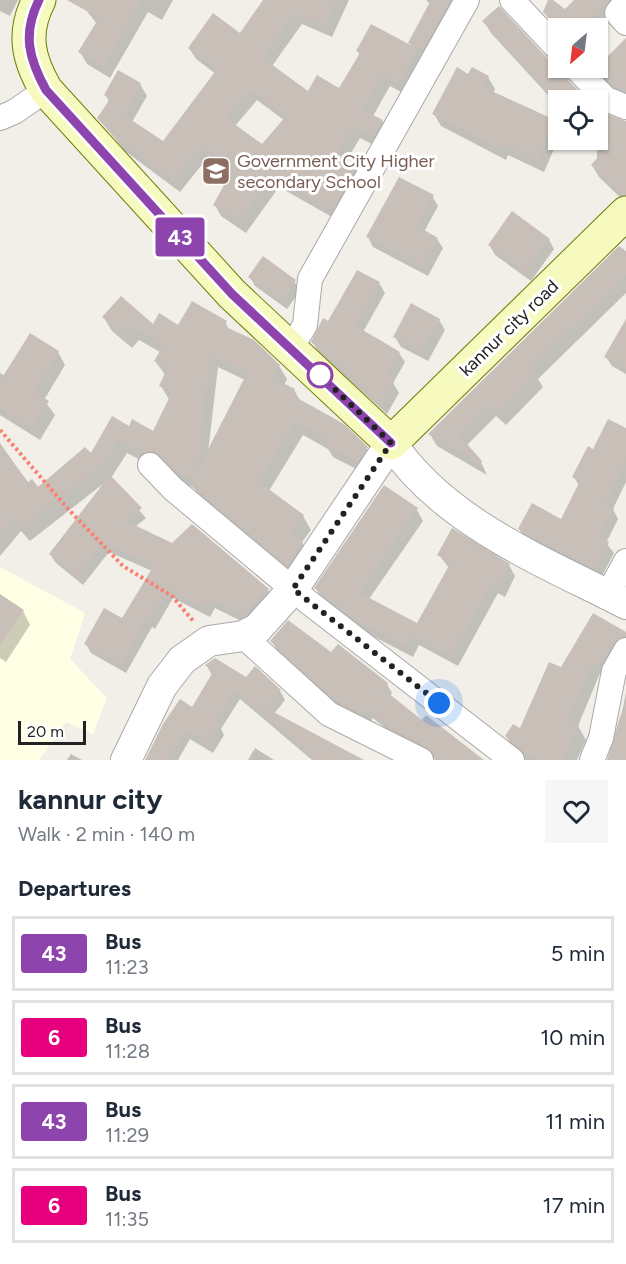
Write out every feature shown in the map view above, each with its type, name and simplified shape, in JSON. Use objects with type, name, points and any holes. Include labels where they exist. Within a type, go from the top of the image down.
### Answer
[{"type":"main road","points":[[39,0],[30,17],[28,47],[35,71],[46,90],[232,294],[391,443]]},
{"type":"main road","name":"kannur city road","points":[[391,443],[626,213]]},
{"type":"street","points":[[291,348],[305,325],[310,279],[467,0]]},
{"type":"street","points":[[512,0],[548,38]]},
{"type":"street","points":[[626,2],[617,13],[626,23]]},
{"type":"street","points":[[586,78],[606,99],[626,107]]},
{"type":"street","points":[[0,118],[14,112],[46,90]]},
{"type":"street","points":[[126,760],[162,686],[182,660],[209,641],[243,636],[257,629],[293,589],[391,443],[407,466],[428,486],[482,527],[617,599],[626,561]]},
{"type":"street","points":[[150,465],[173,489],[293,589],[512,760]]},
{"type":"street","points":[[243,636],[329,714],[421,760]]},
{"type":"street","points":[[592,760],[601,738],[614,671],[626,650]]},
{"type":"path","points":[[0,430],[69,510],[123,566],[172,596],[209,641]]},
{"type":"shaded area","points":[[0,567],[85,613],[70,659],[107,698],[93,734],[66,722],[39,760],[0,760]]},
{"type":"building","points":[[67,0],[142,0],[103,67],[78,52],[99,18]]},
{"type":"building","points":[[263,0],[336,0],[325,26],[295,13],[263,58],[308,91],[317,75],[339,88],[360,53],[356,51],[371,24],[418,49],[398,84],[383,75],[363,110],[383,120],[373,137],[353,127],[336,156],[356,167],[333,210],[272,176],[239,222],[213,205],[232,171],[202,145],[173,182],[116,139],[97,118],[110,99],[104,95],[118,70],[141,83],[124,115],[163,141],[217,69],[188,48],[213,13],[240,33]],"holes":[[[250,90],[286,116],[262,144],[226,118]]]},
{"type":"building","points":[[431,0],[451,0],[422,50],[408,43]]},
{"type":"building","points":[[548,0],[553,0],[565,9],[574,0],[609,0],[592,18],[549,18],[543,12]]},
{"type":"building","points":[[499,6],[548,59],[548,78],[566,78],[578,90],[548,90],[548,92],[482,21]]},
{"type":"building","points":[[626,38],[626,92],[614,87],[605,78],[608,78],[608,56]]},
{"type":"building","points":[[457,67],[468,74],[472,67],[489,76],[483,87],[548,117],[548,136],[537,161],[502,144],[499,149],[432,114]]},
{"type":"building","points":[[608,114],[626,121],[626,195],[622,195],[591,165],[597,158],[597,150],[608,150]]},
{"type":"building","points":[[399,177],[434,195],[417,226],[438,238],[423,267],[366,237]]},
{"type":"building","points":[[512,211],[550,239],[525,272],[488,245]]},
{"type":"building","points":[[619,246],[626,251],[626,275],[531,368],[537,374],[498,414],[489,405],[459,435],[482,461],[480,464],[428,434]]},
{"type":"building","points":[[263,256],[296,280],[281,301],[248,277]]},
{"type":"building","points":[[357,270],[380,282],[356,326],[400,352],[388,373],[394,382],[381,406],[311,342],[323,318],[328,321]]},
{"type":"building","points":[[121,296],[153,324],[159,313],[178,325],[192,301],[227,321],[224,326],[254,340],[280,365],[273,378],[295,389],[292,395],[344,424],[368,447],[358,461],[324,444],[326,439],[295,422],[259,482],[304,515],[292,532],[303,542],[288,566],[190,485],[193,479],[175,470],[155,452],[142,454],[119,440],[105,463],[21,529],[13,518],[0,534],[0,444],[28,482],[32,479],[38,487],[85,447],[91,453],[112,416],[129,426],[132,419],[153,431],[172,392],[159,386],[167,369],[154,361],[163,346],[131,327],[123,335],[102,317]],"holes":[[[210,354],[247,373],[197,471]]]},
{"type":"building","points":[[411,303],[440,319],[422,352],[393,337]]},
{"type":"building","points":[[626,319],[626,369],[604,357]]},
{"type":"building","points":[[30,333],[59,351],[34,392],[49,401],[32,428],[0,408],[0,381]]},
{"type":"building","points":[[608,419],[626,428],[626,462],[605,504],[614,508],[599,537],[609,542],[596,569],[518,529],[532,503],[561,519],[580,481],[572,477],[588,446],[593,449]]},
{"type":"building","points":[[110,475],[142,508],[126,521],[172,543],[192,524],[269,589],[243,616],[210,600],[205,609],[168,589],[149,620],[146,619],[121,665],[84,644],[104,608],[122,618],[153,567],[151,564],[103,543],[77,577],[49,554]]},
{"type":"building","points":[[384,485],[418,508],[360,593],[417,623],[451,562],[437,555],[452,528],[510,564],[499,586],[491,583],[452,656],[412,635],[406,647],[354,619],[314,588]]},
{"type":"building","points":[[0,594],[24,610],[0,645]]},
{"type":"building","points":[[593,613],[626,632],[626,636],[614,642],[601,666],[593,662],[568,721],[579,725],[564,760],[538,760],[525,754],[505,736],[513,724],[520,728],[549,662],[561,667]]},
{"type":"building","points":[[288,620],[331,652],[338,644],[388,683],[383,689],[422,720],[426,715],[484,760],[435,760],[428,748],[393,730],[367,709],[363,715],[337,702],[270,641]]},
{"type":"building","points":[[215,658],[246,677],[255,666],[281,690],[261,713],[234,690],[215,722],[220,724],[207,744],[185,730],[168,760],[145,760],[163,724],[180,699],[192,707],[213,672],[205,665]]},
{"type":"building","points":[[626,702],[626,760],[607,760],[620,717]]},
{"type":"building","points":[[268,709],[364,760],[316,760],[264,715]]},
{"type":"bus line","name":"43","points":[[39,0],[30,17],[28,47],[35,71],[46,90],[232,294],[391,443]]},
{"type":"place","name":"Government City Higher secondary School","points":[[216,171]]},
{"type":"route","points":[[320,375],[391,443],[293,589],[439,703]]}]
